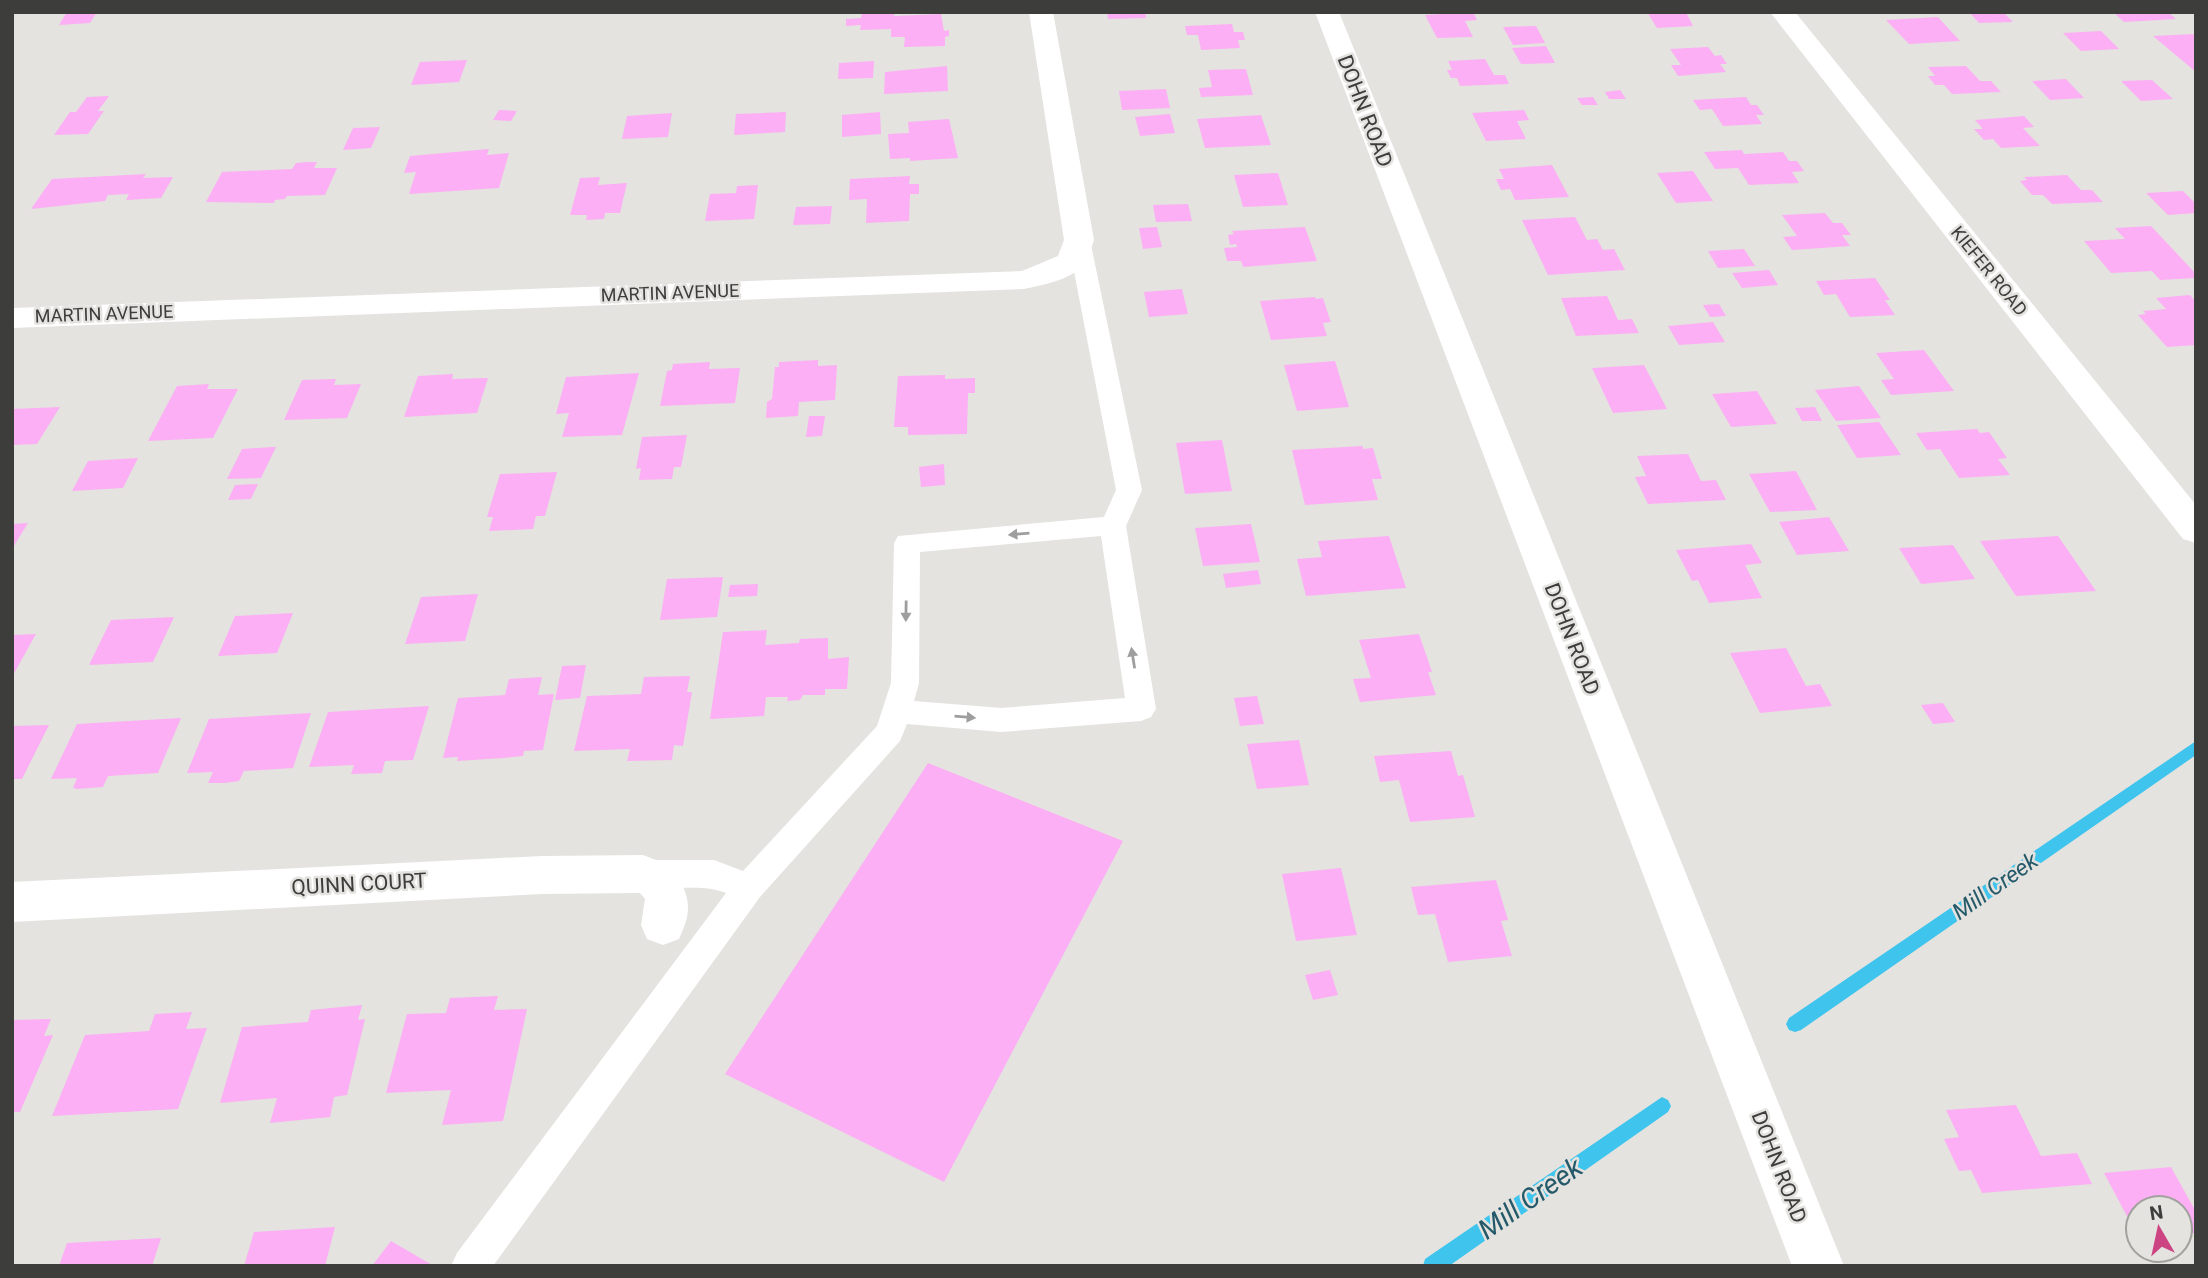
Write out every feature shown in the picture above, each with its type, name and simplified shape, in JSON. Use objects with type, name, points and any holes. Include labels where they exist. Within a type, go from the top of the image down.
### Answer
[{"type":"street","points":[[1041,12],[1079,240]]},
{"type":"street","name":"DOHN ROAD","points":[[1327,12],[1818,1266]]},
{"type":"street","name":"KIEFER ROAD","points":[[1782,12],[2196,530]]},
{"type":"street","name":"MARTIN AVENUE","points":[[12,318],[1024,280],[1050,272],[1071,261],[1079,240]]},
{"type":"street","points":[[643,874],[659,881],[667,898],[663,925]]},
{"type":"street","name":"QUINN COURT","points":[[12,902],[542,875],[643,874]]},
{"type":"lane","points":[[897,711],[1001,720],[1141,709],[1112,526],[1129,490],[1079,240]]},
{"type":"lane","points":[[470,1266],[748,887],[890,732],[905,683],[907,543],[1112,526]]},
{"type":"lane","points":[[643,874],[714,874],[748,887]]},
{"type":"building","points":[[67,12],[97,12],[90,23],[59,25]]},
{"type":"building","points":[[1107,12],[1145,12],[1146,18],[1108,19]]},
{"type":"building","points":[[1473,12],[1477,20],[1465,21],[1473,37],[1437,38],[1425,15]]},
{"type":"building","points":[[1647,12],[1686,12],[1693,26],[1657,28]]},
{"type":"building","points":[[1969,12],[2003,12],[2013,22],[1979,23]]},
{"type":"building","points":[[2113,12],[2168,12],[2176,19],[2124,22]]},
{"type":"building","points":[[894,13],[894,16],[941,14],[944,31],[949,30],[949,36],[945,37],[945,46],[904,47],[905,37],[891,37],[891,29],[860,30],[861,25],[846,26],[846,19],[861,18],[862,14]]},
{"type":"building","points":[[1938,17],[1960,41],[1909,44],[1886,20]]},
{"type":"building","points":[[1232,24],[1234,32],[1243,32],[1245,40],[1238,40],[1240,48],[1201,50],[1198,35],[1187,35],[1185,26]]},
{"type":"building","points":[[1536,26],[1545,43],[1513,45],[1503,27]]},
{"type":"building","points":[[2101,31],[2119,49],[2081,51],[2063,33]]},
{"type":"building","points":[[2153,36],[2196,36],[2196,72]]},
{"type":"building","points":[[1546,46],[1555,63],[1521,64],[1512,48]]},
{"type":"building","points":[[1708,47],[1715,56],[1721,55],[1727,64],[1720,64],[1726,72],[1678,76],[1671,65],[1681,65],[1670,49]]},
{"type":"building","points":[[1485,59],[1494,75],[1505,75],[1509,84],[1460,86],[1457,78],[1451,78],[1447,70],[1452,70],[1448,61]]},
{"type":"building","points":[[467,60],[459,82],[411,85],[420,62]]},
{"type":"building","points":[[874,61],[873,78],[838,79],[839,63]]},
{"type":"building","points":[[947,66],[948,91],[884,94],[885,72]]},
{"type":"building","points":[[1966,66],[1980,81],[1991,81],[2001,92],[1952,94],[1944,85],[1935,85],[1928,76],[1935,76],[1928,67]]},
{"type":"building","points":[[1246,69],[1253,95],[1201,97],[1199,88],[1212,87],[1208,70]]},
{"type":"building","points":[[2066,79],[2084,98],[2050,100],[2032,81]]},
{"type":"building","points":[[2152,80],[2173,99],[2141,101],[2121,81]]},
{"type":"building","points":[[1166,89],[1170,108],[1122,110],[1119,91]]},
{"type":"building","points":[[1620,90],[1626,99],[1609,99],[1605,92]]},
{"type":"building","points":[[109,96],[98,111],[104,111],[88,134],[54,135],[70,112],[76,112],[87,97]]},
{"type":"building","points":[[1593,97],[1598,105],[1582,105],[1577,98]]},
{"type":"building","points":[[1746,97],[1751,105],[1757,105],[1764,115],[1756,115],[1762,124],[1723,126],[1712,109],[1700,110],[1693,100]]},
{"type":"building","points":[[499,110],[517,111],[511,121],[493,120]]},
{"type":"building","points":[[1524,110],[1529,120],[1517,121],[1526,139],[1486,141],[1472,113]]},
{"type":"building","points":[[786,112],[785,132],[734,135],[736,114]]},
{"type":"building","points":[[880,112],[881,134],[842,137],[842,115]]},
{"type":"building","points":[[672,113],[668,137],[622,139],[627,116]]},
{"type":"building","points":[[1170,114],[1175,133],[1140,136],[1135,117]]},
{"type":"building","points":[[1261,115],[1271,145],[1205,148],[1197,119]]},
{"type":"building","points":[[2024,116],[2034,127],[2023,128],[2040,146],[2001,148],[1993,139],[1984,140],[1974,129],[1983,129],[1975,120]]},
{"type":"building","points":[[949,119],[958,158],[910,161],[910,158],[890,159],[888,134],[909,133],[908,122]]},
{"type":"building","points":[[380,127],[371,148],[343,150],[353,128]]},
{"type":"building","points":[[489,149],[487,155],[509,153],[499,188],[409,194],[416,172],[404,173],[410,156]]},
{"type":"building","points":[[1742,150],[1744,154],[1783,152],[1789,161],[1797,161],[1804,171],[1792,172],[1799,183],[1749,185],[1738,168],[1715,169],[1704,152]]},
{"type":"building","points":[[317,162],[314,168],[337,168],[325,195],[287,196],[285,199],[275,200],[274,203],[206,202],[222,172],[292,169],[296,163]]},
{"type":"building","points":[[1552,165],[1569,197],[1515,200],[1510,189],[1501,190],[1496,179],[1504,179],[1499,169]]},
{"type":"building","points":[[1693,171],[1713,201],[1676,203],[1657,173]]},
{"type":"building","points":[[1278,173],[1288,205],[1243,207],[1234,175]]},
{"type":"building","points":[[146,174],[143,178],[173,177],[161,198],[126,200],[129,194],[108,195],[105,201],[31,209],[52,179]]},
{"type":"building","points":[[2067,175],[2081,190],[2092,190],[2103,202],[2052,204],[2043,195],[2032,195],[2020,181],[2027,180],[2024,177]]},
{"type":"building","points":[[910,176],[909,184],[919,184],[919,194],[910,194],[909,221],[866,223],[867,199],[849,200],[850,179]]},
{"type":"building","points":[[600,177],[598,185],[627,183],[620,213],[605,213],[604,219],[586,220],[587,215],[570,215],[580,178]]},
{"type":"building","points":[[758,185],[754,219],[705,221],[710,194],[736,193],[737,186]]},
{"type":"building","points":[[2183,191],[2196,204],[2196,213],[2168,215],[2146,193]]},
{"type":"building","points":[[1188,204],[1192,221],[1156,222],[1153,205]]},
{"type":"building","points":[[832,206],[830,224],[793,225],[796,207]]},
{"type":"building","points":[[1825,213],[1833,223],[1842,223],[1851,235],[1842,235],[1850,246],[1792,250],[1783,237],[1797,236],[1782,215]]},
{"type":"building","points":[[1575,217],[1587,240],[1597,239],[1603,250],[1614,249],[1625,270],[1548,275],[1522,220]]},
{"type":"building","points":[[2151,226],[2196,274],[2196,278],[2160,280],[2152,271],[2111,273],[2084,241],[2125,239],[2115,228]]},
{"type":"building","points":[[1157,227],[1162,247],[1143,249],[1139,228]]},
{"type":"building","points":[[1305,227],[1317,261],[1243,267],[1241,261],[1227,261],[1224,248],[1237,247],[1236,244],[1230,245],[1228,235],[1234,234],[1232,231]]},
{"type":"building","points":[[1744,249],[1755,266],[1718,268],[1708,251]]},
{"type":"building","points":[[1769,270],[1778,285],[1742,288],[1732,273]]},
{"type":"building","points":[[1875,278],[1890,300],[1885,300],[1895,315],[1850,317],[1836,294],[1824,295],[1816,281]]},
{"type":"building","points":[[1182,289],[1188,314],[1149,317],[1144,292]]},
{"type":"building","points":[[2190,295],[2196,302],[2196,345],[2167,347],[2138,315],[2146,314],[2143,311],[2166,309],[2156,298]]},
{"type":"building","points":[[1607,296],[1618,320],[1632,319],[1639,333],[1576,336],[1561,298]]},
{"type":"building","points":[[1323,298],[1331,322],[1323,323],[1327,336],[1271,340],[1260,301]]},
{"type":"building","points":[[1719,304],[1726,316],[1710,317],[1703,305]]},
{"type":"building","points":[[1713,322],[1725,342],[1679,345],[1668,326]]},
{"type":"building","points":[[1924,350],[1954,391],[1891,395],[1881,380],[1894,379],[1876,353]]},
{"type":"building","points":[[818,360],[818,366],[837,365],[835,400],[799,402],[798,416],[766,418],[767,402],[772,399],[775,367],[779,367],[779,362]]},
{"type":"building","points":[[1335,361],[1349,407],[1297,411],[1284,365]]},
{"type":"building","points":[[710,362],[709,369],[740,368],[735,403],[660,406],[667,371],[672,370],[673,364]]},
{"type":"building","points":[[1644,365],[1667,409],[1613,413],[1592,368]]},
{"type":"building","points":[[639,373],[622,435],[562,437],[569,413],[556,414],[566,377]]},
{"type":"building","points":[[453,374],[452,379],[488,378],[477,413],[404,417],[418,376]]},
{"type":"building","points":[[945,375],[945,379],[975,378],[975,393],[968,393],[967,434],[908,435],[908,427],[894,427],[898,376]]},
{"type":"building","points":[[336,379],[334,385],[361,384],[347,418],[284,420],[302,380]]},
{"type":"building","points":[[209,384],[207,389],[238,389],[213,438],[148,441],[177,386]]},
{"type":"building","points":[[1859,386],[1881,418],[1836,421],[1815,390]]},
{"type":"building","points":[[1757,391],[1777,424],[1731,427],[1712,394]]},
{"type":"building","points":[[60,407],[37,444],[12,445],[12,409]]},
{"type":"building","points":[[1815,407],[1822,421],[1802,421],[1795,408]]},
{"type":"building","points":[[809,416],[825,416],[822,436],[806,437]]},
{"type":"building","points":[[1879,422],[1901,455],[1857,458],[1837,425]]},
{"type":"building","points":[[1977,429],[1980,433],[1989,432],[2007,458],[1998,459],[2010,475],[1959,478],[1940,449],[1927,450],[1916,433]]},
{"type":"building","points":[[687,435],[681,467],[674,467],[672,479],[639,480],[641,468],[636,469],[642,437]]},
{"type":"building","points":[[1222,440],[1232,491],[1185,494],[1176,443]]},
{"type":"building","points":[[1363,446],[1363,449],[1373,448],[1382,479],[1372,479],[1378,500],[1305,505],[1292,450]]},
{"type":"building","points":[[276,447],[261,478],[227,479],[242,449]]},
{"type":"building","points":[[1688,454],[1701,481],[1716,480],[1726,500],[1648,504],[1635,477],[1646,476],[1637,456]]},
{"type":"building","points":[[138,458],[123,488],[72,491],[88,461]]},
{"type":"building","points":[[944,464],[945,485],[921,487],[919,467]]},
{"type":"building","points":[[1796,471],[1817,510],[1770,512],[1749,474]]},
{"type":"building","points":[[557,472],[545,516],[536,516],[533,529],[489,531],[493,517],[487,517],[500,474]]},
{"type":"building","points":[[258,484],[251,499],[228,500],[235,485]]},
{"type":"building","points":[[1829,517],[1849,551],[1797,555],[1779,522]]},
{"type":"building","points":[[28,523],[12,549],[12,524]]},
{"type":"building","points":[[1251,524],[1260,562],[1203,566],[1195,528]]},
{"type":"building","points":[[1389,536],[1406,588],[1306,596],[1297,559],[1322,557],[1318,541]]},
{"type":"building","points":[[2058,536],[2096,591],[2016,596],[1980,541]]},
{"type":"building","points":[[1751,544],[1762,563],[1745,565],[1762,598],[1709,603],[1698,580],[1692,581],[1676,550]]},
{"type":"building","points":[[1953,545],[1975,579],[1921,584],[1899,548]]},
{"type":"building","points":[[1258,570],[1261,584],[1226,588],[1223,574]]},
{"type":"building","points":[[723,577],[717,617],[660,620],[667,579]]},
{"type":"building","points":[[758,584],[757,596],[728,597],[730,585]]},
{"type":"building","points":[[478,594],[465,641],[405,644],[421,597]]},
{"type":"building","points":[[293,613],[277,653],[218,656],[235,616]]},
{"type":"building","points":[[174,617],[153,662],[89,665],[111,620]]},
{"type":"building","points":[[767,630],[765,645],[828,638],[828,659],[849,657],[847,689],[825,689],[825,695],[803,695],[800,700],[787,701],[788,697],[766,697],[764,716],[710,719],[723,632]]},
{"type":"building","points":[[36,634],[12,677],[12,635]]},
{"type":"building","points":[[1419,634],[1432,672],[1428,672],[1436,695],[1360,702],[1353,679],[1371,678],[1359,640]]},
{"type":"building","points":[[1786,648],[1806,686],[1820,684],[1832,706],[1760,713],[1730,653]]},
{"type":"building","points":[[586,665],[580,698],[555,700],[562,666]]},
{"type":"building","points":[[690,676],[687,692],[692,692],[683,746],[674,745],[672,760],[627,761],[630,749],[574,751],[587,696],[641,694],[644,677]]},
{"type":"building","points":[[542,677],[538,695],[554,694],[543,750],[524,751],[523,756],[504,758],[457,761],[458,757],[443,758],[458,698],[505,695],[509,679]]},
{"type":"building","points":[[1257,696],[1264,724],[1240,726],[1234,698]]},
{"type":"building","points":[[1943,703],[1955,722],[1933,724],[1921,705]]},
{"type":"building","points":[[429,706],[413,760],[385,761],[382,773],[351,774],[354,765],[309,767],[328,712]]},
{"type":"building","points":[[311,713],[293,768],[244,771],[239,781],[225,783],[208,783],[213,772],[187,773],[209,719]]},
{"type":"building","points":[[181,718],[158,773],[108,776],[103,787],[77,789],[73,788],[77,778],[51,779],[77,724]]},
{"type":"building","points":[[49,725],[22,779],[12,779],[12,726]]},
{"type":"building","points":[[1299,740],[1309,785],[1257,789],[1247,744]]},
{"type":"building","points":[[1451,751],[1458,776],[1463,775],[1475,817],[1410,822],[1399,780],[1380,782],[1374,756]]},
{"type":"building","points":[[928,763],[1123,841],[944,1182],[725,1074]]},
{"type":"building","points":[[1341,868],[1357,935],[1296,941],[1282,874]]},
{"type":"building","points":[[1496,880],[1508,920],[1501,921],[1512,956],[1448,962],[1435,914],[1418,915],[1411,887]]},
{"type":"building","points":[[1330,970],[1338,995],[1313,1000],[1305,975]]},
{"type":"building","points":[[498,996],[494,1010],[527,1009],[503,1121],[442,1125],[451,1090],[386,1093],[407,1014],[446,1013],[450,998]]},
{"type":"building","points":[[362,1005],[358,1020],[365,1019],[347,1095],[334,1097],[330,1117],[270,1123],[277,1098],[220,1103],[242,1027],[308,1022],[311,1010]]},
{"type":"building","points":[[192,1012],[186,1029],[207,1028],[178,1109],[52,1116],[85,1035],[149,1031],[155,1014]]},
{"type":"building","points":[[51,1019],[44,1036],[53,1035],[20,1112],[12,1112],[12,1020]]},
{"type":"building","points":[[2016,1105],[2041,1156],[2077,1153],[2092,1184],[1982,1193],[1971,1170],[1959,1171],[1944,1139],[1959,1137],[1946,1110]]},
{"type":"building","points":[[2171,1167],[2186,1194],[2124,1194],[2124,1211],[2104,1173]]},
{"type":"building","points":[[2194,1208],[2196,1212],[2194,1233]]},
{"type":"building","points":[[335,1227],[325,1266],[244,1266],[254,1232]]},
{"type":"building","points":[[161,1238],[152,1266],[59,1266],[67,1243]]},
{"type":"building","points":[[391,1241],[434,1266],[372,1266]]},
{"type":"waterway","name":"Mill Creek","points":[[1795,1024],[2196,747]]},
{"type":"waterway","name":"Mill Creek","points":[[1432,1266],[1662,1106]]}]
